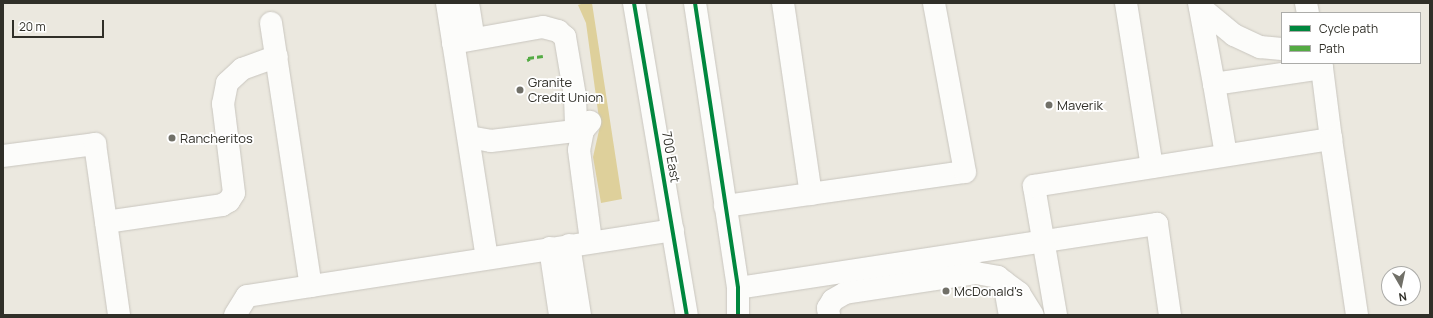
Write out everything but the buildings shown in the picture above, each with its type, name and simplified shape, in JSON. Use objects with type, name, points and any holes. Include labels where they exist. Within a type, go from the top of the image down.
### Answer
[{"type":"main road","points":[[447,3],[463,41]]},
{"type":"main road","points":[[468,3],[463,41],[469,137],[487,257]]},
{"type":"main road","name":"700 East","points":[[634,3],[687,315]]},
{"type":"main road","points":[[695,3],[738,288],[738,315]]},
{"type":"main road","points":[[783,3],[811,194]]},
{"type":"main road","points":[[725,206],[965,172],[934,3]]},
{"type":"main road","points":[[1126,3],[1152,167]]},
{"type":"main road","points":[[1199,5],[1226,155]]},
{"type":"main road","points":[[1199,5],[1234,35],[1260,47],[1281,49]]},
{"type":"main road","points":[[272,23],[312,286]]},
{"type":"main road","points":[[463,41],[543,27],[558,31],[580,52],[591,121],[581,140]]},
{"type":"main road","points":[[565,37],[575,96],[576,123],[581,140],[591,241]]},
{"type":"main road","points":[[106,222],[222,205],[229,201],[234,193],[223,104],[228,82],[242,69],[277,56]]},
{"type":"main road","points":[[1214,84],[1322,66],[1357,315]]},
{"type":"main road","points":[[469,137],[491,141],[581,140]]},
{"type":"main road","points":[[1056,315],[1034,186],[1331,138]]},
{"type":"main road","points":[[3,156],[95,144],[119,315]]},
{"type":"main road","points":[[738,288],[1157,224],[1170,315]]},
{"type":"main road","points":[[235,315],[247,296],[487,257],[673,230]]},
{"type":"main road","points":[[559,246],[560,315]]},
{"type":"main road","points":[[559,246],[580,315]]},
{"type":"main road","points":[[829,315],[828,308],[833,300],[846,293],[976,273],[998,277],[1019,293],[1033,315]]},
{"type":"main road","points":[[1004,282],[1010,315]]},
{"type":"shaded area","points":[[592,3],[622,199],[601,203],[593,157],[600,126],[586,23],[578,5]]},
{"type":"marked path","points":[[529,61],[528,58],[543,56]]},
{"type":"cycle path","points":[[634,3],[687,315]]},
{"type":"cycle path","points":[[695,3],[738,288],[738,315]]},
{"type":"place","name":"Granite Credit Union","points":[[520,90]]},
{"type":"place","name":"Maverik","points":[[1049,105]]},
{"type":"place","name":"Rancheritos","points":[[172,138]]},
{"type":"place","name":"McDonald's","points":[[946,291]]}]
